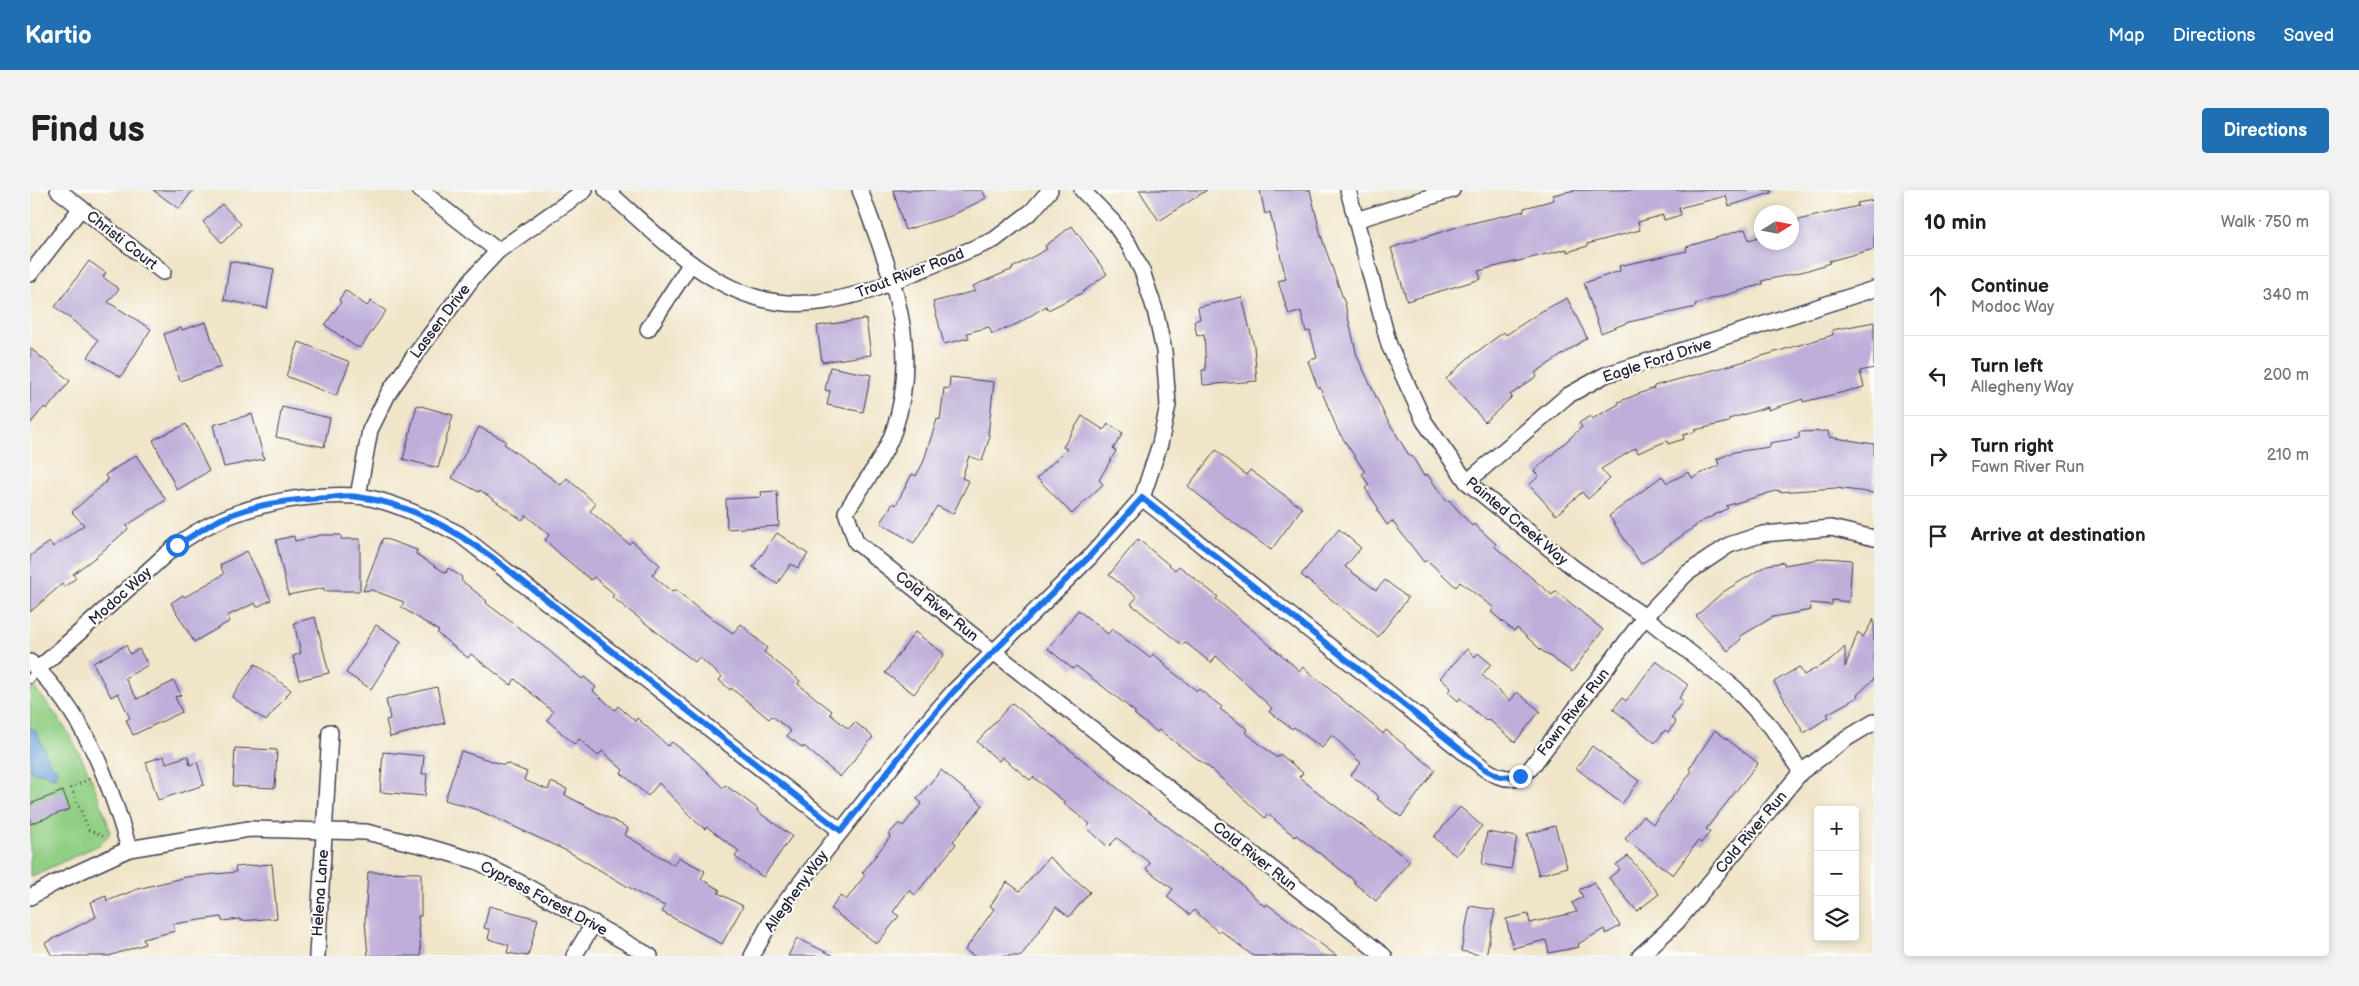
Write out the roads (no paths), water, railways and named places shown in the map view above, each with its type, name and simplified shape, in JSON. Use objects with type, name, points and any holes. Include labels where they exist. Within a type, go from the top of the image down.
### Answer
[{"type":"street","name":"Christi Court","points":[[58,190],[163,272]]},
{"type":"street","points":[[420,190],[498,251]]},
{"type":"street","name":"Lassen Drive","points":[[358,496],[370,430],[389,392],[472,279],[498,251],[585,190]]},
{"type":"street","name":"Trout River Road","points":[[606,190],[691,263],[707,274],[740,291],[777,302],[832,300],[852,296],[894,282],[994,240],[1032,211],[1050,190]]},
{"type":"street","name":"Cold River Run","points":[[860,190],[894,282],[903,324],[906,368],[902,399],[894,431],[880,459],[846,512],[856,542],[994,653],[1384,956]]},
{"type":"street","name":"Allegheny Way","points":[[752,956],[772,919],[922,728],[954,691],[1088,558],[1142,498],[1160,444],[1168,405],[1164,351],[1155,310],[1142,271],[1129,245],[1114,222],[1082,190]]},
{"type":"street","name":"Painted Creek Way","points":[[1348,190],[1389,345],[1424,421],[1467,482],[1576,569],[1644,618],[1736,689],[1772,728],[1801,772]]},
{"type":"street","points":[[1356,220],[1452,190]]},
{"type":"street","points":[[30,274],[81,208]]},
{"type":"street","points":[[648,329],[691,263]]},
{"type":"street","name":"Eagle Ford Drive","points":[[1467,482],[1566,396],[1605,375],[1874,289]]},
{"type":"street","name":"Modoc Way","points":[[33,670],[177,545],[214,522],[254,507],[309,498],[358,496],[400,507],[428,518],[459,534],[841,831]]},
{"type":"street","name":"Fawn River Run","points":[[1142,498],[1485,769],[1500,777],[1520,776],[1530,769],[1644,618],[1686,574],[1729,545],[1763,534],[1831,528],[1874,538]]},
{"type":"street","points":[[33,670],[70,708],[93,747],[114,799],[129,848]]},
{"type":"street","name":"Cold River Run","points":[[1640,956],[1676,922],[1801,772],[1849,737],[1874,722]]},
{"type":"street","name":"Helena Lane","points":[[317,956],[330,732]]},
{"type":"street","name":"Cypress Forest Drive","points":[[30,897],[129,848],[249,829],[366,832],[476,861],[519,882],[650,956]]},
{"type":"street","points":[[574,956],[594,924]]},
{"type":"water","points":[[30,726],[37,733],[49,761],[57,770],[56,776],[50,777],[45,773],[35,773],[30,769]]}]
